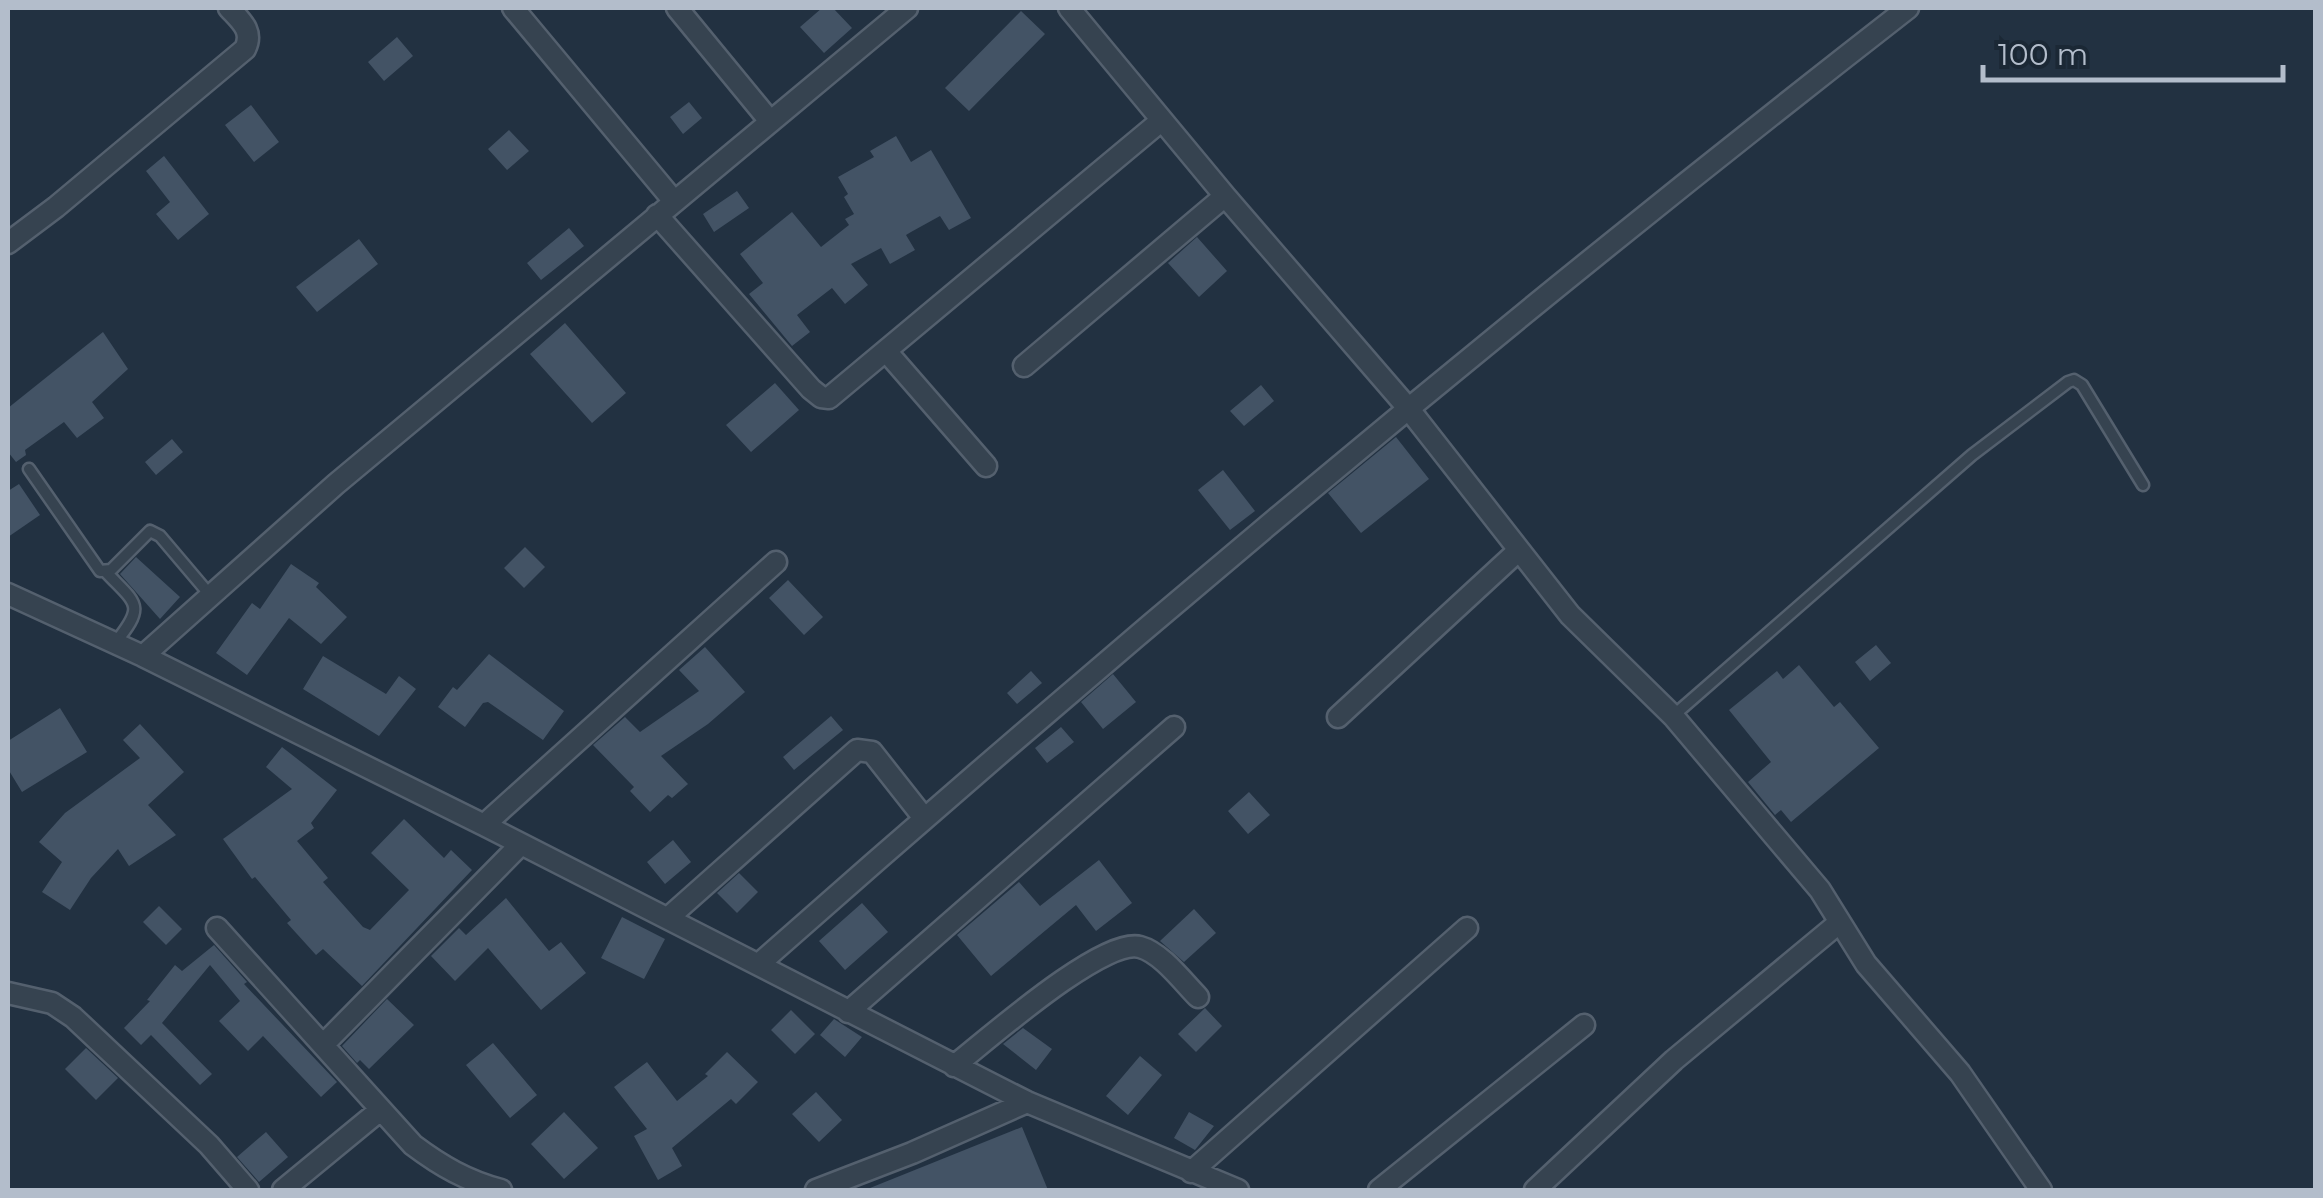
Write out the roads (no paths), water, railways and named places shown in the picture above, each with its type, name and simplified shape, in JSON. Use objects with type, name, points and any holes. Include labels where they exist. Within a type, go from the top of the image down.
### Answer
[{"type":"street","points":[[8,244],[244,49],[249,40],[247,28],[229,8]]},
{"type":"street","points":[[513,8],[673,200]]},
{"type":"street","points":[[678,8],[769,120]]},
{"type":"street","points":[[143,656],[336,484],[907,8]]},
{"type":"street","points":[[1069,8],[1224,196],[1408,408],[1570,615],[1673,716],[1820,890],[1866,964],[1960,1072],[2041,1190]]},
{"type":"street","points":[[759,964],[924,818],[1408,408],[1908,8]]},
{"type":"street","points":[[656,214],[820,397],[829,398],[1162,120]]},
{"type":"street","points":[[1024,366],[1224,196]]},
{"type":"street","points":[[886,351],[986,466]]},
{"type":"street","points":[[1338,717],[1518,551]]},
{"type":"street","points":[[484,825],[776,562]]},
{"type":"street","points":[[8,594],[143,656],[484,825],[1027,1102],[1238,1190]]},
{"type":"street","points":[[848,1012],[1174,727]]},
{"type":"street","points":[[668,918],[857,750],[872,752],[924,818]]},
{"type":"street","points":[[322,1045],[520,844]]},
{"type":"street","points":[[1535,1190],[1674,1060],[1840,922]]},
{"type":"street","points":[[218,928],[413,1145],[440,1166],[473,1183],[501,1190]]},
{"type":"street","points":[[1191,1172],[1467,928]]},
{"type":"street","points":[[954,1066],[1051,989],[1122,948],[1136,946],[1150,951],[1198,998]]},
{"type":"street","points":[[8,993],[52,1003],[73,1016],[209,1145],[248,1190]]},
{"type":"street","points":[[1379,1190],[1584,1025]]},
{"type":"street","points":[[816,1190],[1027,1102]]},
{"type":"street","points":[[283,1190],[379,1110]]},
{"type":"lane","points":[[1673,716],[1972,455],[2061,385],[2074,380],[2082,385],[2143,485]]},
{"type":"lane","points":[[29,469],[100,571],[111,570],[150,530],[160,536],[211,596]]},
{"type":"lane","points":[[105,570],[132,599],[136,610],[115,644]]}]
